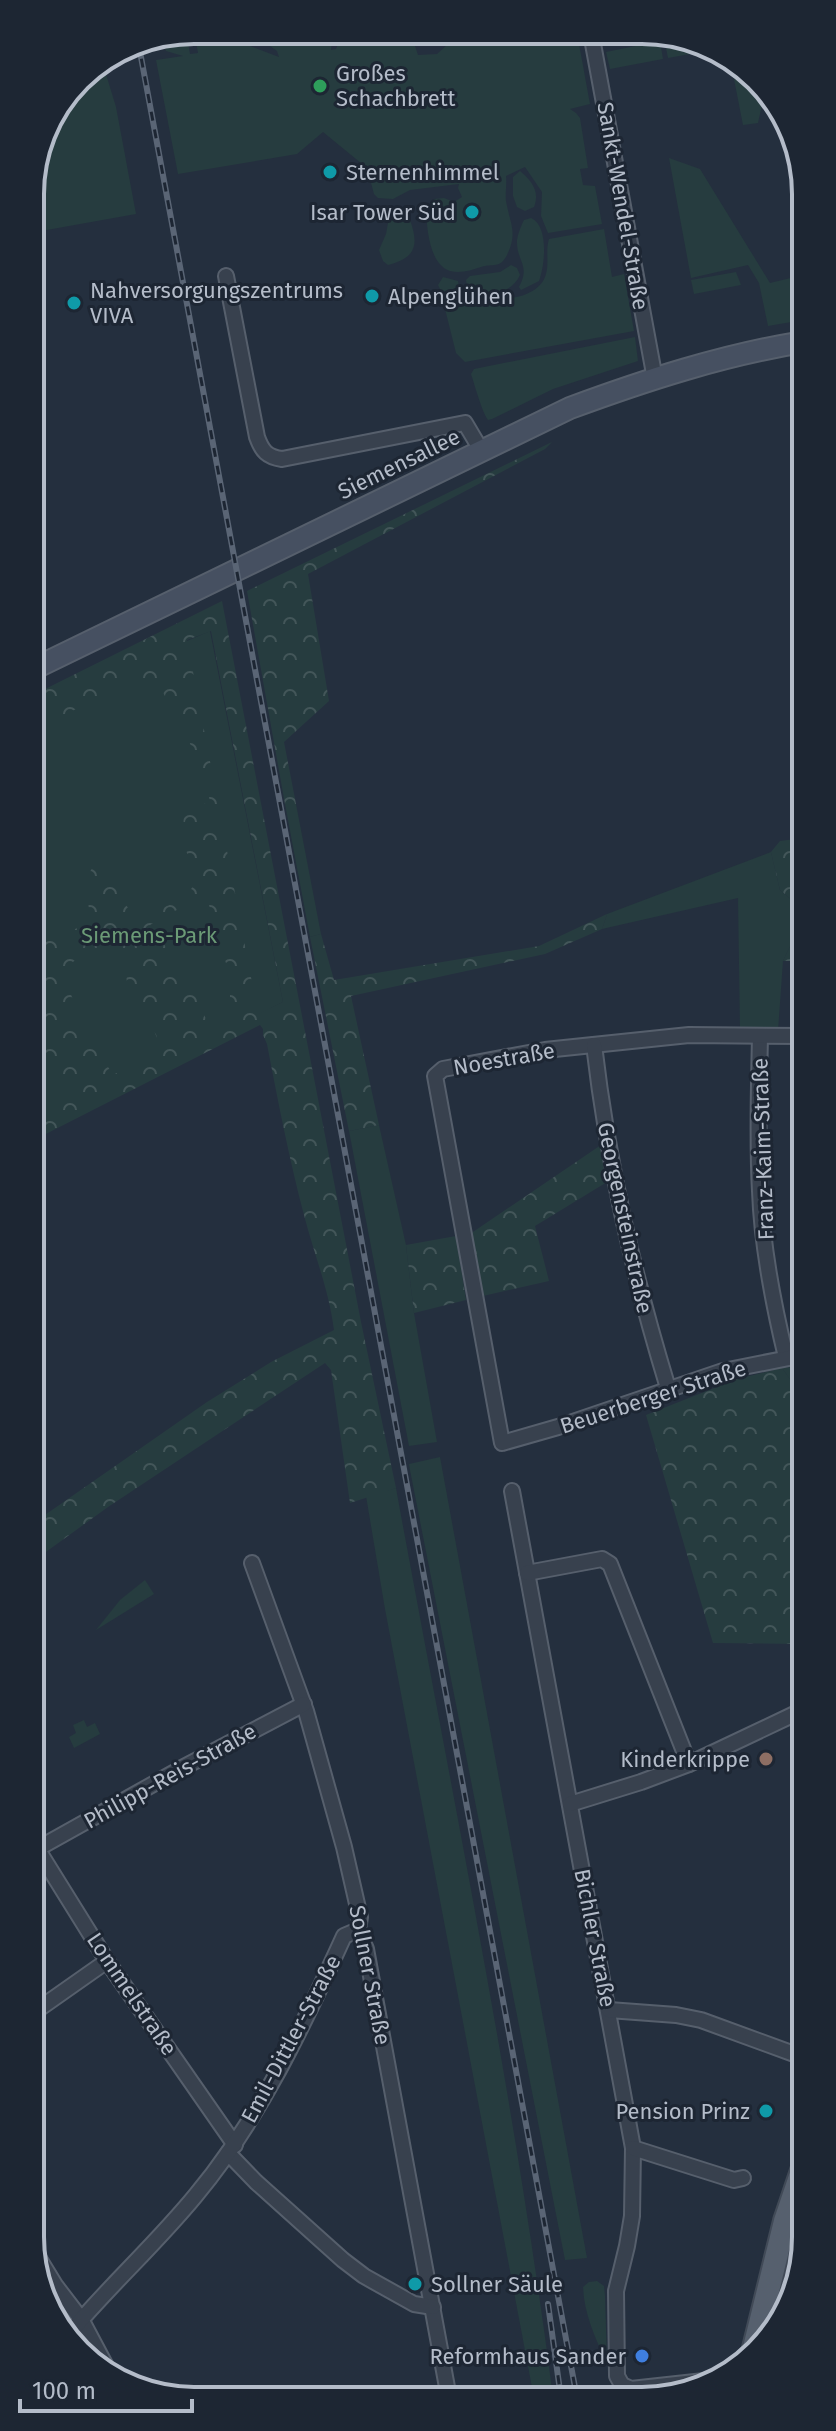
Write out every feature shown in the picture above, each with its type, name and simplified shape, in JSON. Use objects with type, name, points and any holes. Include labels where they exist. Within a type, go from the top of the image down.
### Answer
[{"type":"main road","name":"Siemensallee","points":[[44,664],[570,408],[655,379],[792,344]]},
{"type":"main road","points":[[758,2332],[792,2202]]},
{"type":"street","name":"Sankt-Wendel-Straße","points":[[593,44],[655,379]]},
{"type":"street","points":[[226,276],[257,437],[261,449],[270,457],[282,459],[465,423],[481,450]]},
{"type":"street","name":"Noestraße","points":[[502,1443],[435,1076],[443,1069],[545,1050],[689,1035],[792,1036]]},
{"type":"street","name":"Franz-Kaim-Straße","points":[[760,1036],[760,1193],[767,1261],[786,1357]]},
{"type":"street","name":"Georgensteinstraße","points":[[594,1045],[601,1105],[621,1215],[668,1388]]},
{"type":"street","name":"Beuerberger Straße","points":[[502,1443],[723,1371],[792,1356]]},
{"type":"street","name":"Bichler Straße","points":[[512,1491],[633,2148],[632,2216],[616,2291],[616,2367],[617,2376],[626,2387]]},
{"type":"street","points":[[527,1573],[602,1559],[610,1564],[689,1764]]},
{"type":"street","name":"Sollner Straße","points":[[252,1563],[304,1704],[344,1847],[360,1917],[358,1930],[366,1949],[447,2387]]},
{"type":"street","name":"Philipp-Reis-Straße","points":[[44,1841],[304,1704]]},
{"type":"street","points":[[570,1804],[689,1764],[792,1715]]},
{"type":"street","name":"Lommelstraße","points":[[44,1860],[107,1961],[256,2182],[364,2276],[414,2304],[433,2307]]},
{"type":"street","name":"Emil-Dittler-Straße","points":[[74,2327],[196,2195],[231,2149],[282,2066],[344,1936],[358,1930]]},
{"type":"street","points":[[44,2005],[107,1961]]},
{"type":"street","points":[[609,2010],[701,2020],[792,2053]]},
{"type":"street","points":[[633,2148],[734,2180],[743,2178]]},
{"type":"street","points":[[49,2275],[81,2319],[99,2352]]},
{"type":"green space","points":[[188,44],[190,54],[198,53],[196,44],[250,44],[279,57],[277,51],[267,44],[332,44],[331,50],[336,49],[338,44],[414,44],[418,55],[437,54],[448,44],[579,44],[590,104],[570,109],[580,118],[588,168],[580,169],[583,185],[595,186],[602,224],[548,233],[541,216],[542,192],[525,167],[506,176],[506,201],[513,234],[502,262],[454,272],[443,267],[433,253],[426,210],[434,199],[444,198],[454,202],[462,197],[459,184],[410,190],[393,199],[378,198],[367,168],[323,132],[297,154],[178,174],[156,60],[183,56],[166,51],[164,47]]},
{"type":"green space","points":[[652,44],[661,45],[663,59],[610,69],[606,52]]},
{"type":"green space","points":[[666,46],[694,53],[668,58]]},
{"type":"green space","points":[[106,73],[116,107],[136,214],[44,230],[45,174],[55,136],[81,95]]},
{"type":"green space","points":[[733,75],[762,104],[758,123],[743,125]]},
{"type":"green space","points":[[669,158],[700,169],[770,283],[792,278],[792,322],[768,326],[759,283],[748,265],[691,278]]},
{"type":"green space","points":[[520,171],[531,183],[536,196],[534,207],[525,211],[517,207],[513,196],[513,177]]},
{"type":"green space","points":[[395,215],[410,220],[414,243],[405,259],[388,265],[379,250],[388,223]]},
{"type":"green space","points":[[531,218],[537,222],[543,237],[543,266],[539,281],[521,290],[519,287],[524,273],[517,240],[524,220]]},
{"type":"green space","points":[[604,229],[612,277],[624,274],[634,331],[465,362],[456,353],[445,309],[447,301],[462,294],[500,299],[527,294],[535,290],[545,277],[549,239]]},
{"type":"green space","points":[[511,265],[517,268],[520,275],[504,291],[481,293],[467,286],[466,280],[470,276],[500,272]]},
{"type":"green space","points":[[736,272],[741,285],[694,294],[691,280]]},
{"type":"green space","points":[[443,277],[458,281],[459,287],[449,295],[441,291],[438,285]]},
{"type":"green space","points":[[635,337],[638,361],[553,389],[488,420],[471,374],[474,369]]},
{"type":"green space","points":[[552,442],[545,449],[308,574],[329,701],[284,742],[296,804],[285,804],[247,591]]},
{"type":"green space","points":[[222,601],[396,1488],[350,1503],[331,1370],[325,1363],[108,1507],[44,1553],[44,1516],[207,1402],[271,1362],[334,1330],[293,1172],[267,1044],[260,1025],[44,1135],[44,1113],[68,1100],[44,1053],[44,937],[71,932],[91,918],[84,884],[93,866],[104,870],[135,919],[184,899],[196,882],[186,850],[183,815],[210,801],[201,769],[156,681],[128,685],[44,724],[44,690]],"holes":[[[211,631],[283,1002],[258,1014],[187,640]],[[207,898],[230,977],[230,1016],[211,1030],[186,975],[150,925]],[[110,945],[126,966],[127,988],[143,1006],[162,1049],[113,1075],[82,1024],[62,970],[81,956]]]},
{"type":"green space","name":"Siemens-Park","points":[[210,631],[283,1002],[44,1123],[44,702]]},
{"type":"green space","points":[[285,804],[296,804],[321,934],[310,937]]},
{"type":"green space","points":[[792,840],[792,900],[780,890],[771,852],[780,841]]},
{"type":"green space","points":[[771,852],[780,890],[792,900],[792,943],[783,961],[778,1031],[740,1030],[738,898],[602,929],[607,914]]},
{"type":"green space","points":[[607,914],[602,929],[545,954],[351,996],[379,1125],[349,1131],[310,937],[321,934],[334,980],[539,946]]},
{"type":"green space","points":[[792,943],[792,961],[783,961]]},
{"type":"green space","points":[[379,1125],[406,1245],[414,1313],[437,1442],[409,1446],[349,1131]]},
{"type":"green space","points":[[601,1145],[607,1182],[535,1226],[549,1281],[483,1296],[470,1234]]},
{"type":"green space","points":[[456,1236],[466,1300],[414,1313],[406,1245]]},
{"type":"green space","points":[[792,1367],[792,1387],[791,1381],[782,1368]]},
{"type":"green space","points":[[782,1368],[791,1381],[792,1644],[713,1643],[646,1415],[737,1379]]},
{"type":"green space","points":[[440,1457],[587,2258],[565,2260],[410,1470],[409,1464]]},
{"type":"green space","points":[[396,1488],[501,2055],[552,2387],[532,2387],[366,1496]]},
{"type":"green space","points":[[145,1580],[154,1594],[96,1630],[120,1600]]},
{"type":"green space","points":[[84,1720],[87,1727],[95,1723],[100,1734],[74,1748],[69,1737],[76,1733],[73,1725]]},
{"type":"green space","points":[[597,2281],[604,2286],[607,2360],[594,2334],[584,2297],[583,2287]]},
{"type":"railway","points":[[140,54],[575,2387]]},
{"type":"railway","points":[[548,2304],[559,2387]]},
{"type":"place","name":"Großes Schachbrett","points":[[320,86]]},
{"type":"place","name":"Sternenhimmel","points":[[330,172]]},
{"type":"place","name":"Isar Tower Süd","points":[[472,212]]},
{"type":"place","name":"Alpenglühen","points":[[372,296]]},
{"type":"place","name":"Nahversorgungszentrums VIVA","points":[[74,303]]},
{"type":"place","name":"Kinderkrippe","points":[[766,1759]]},
{"type":"place","name":"Pension Prinz","points":[[766,2111]]},
{"type":"place","name":"Sollner Säule","points":[[415,2284]]},
{"type":"place","name":"Reformhaus Sander","points":[[642,2356]]}]
